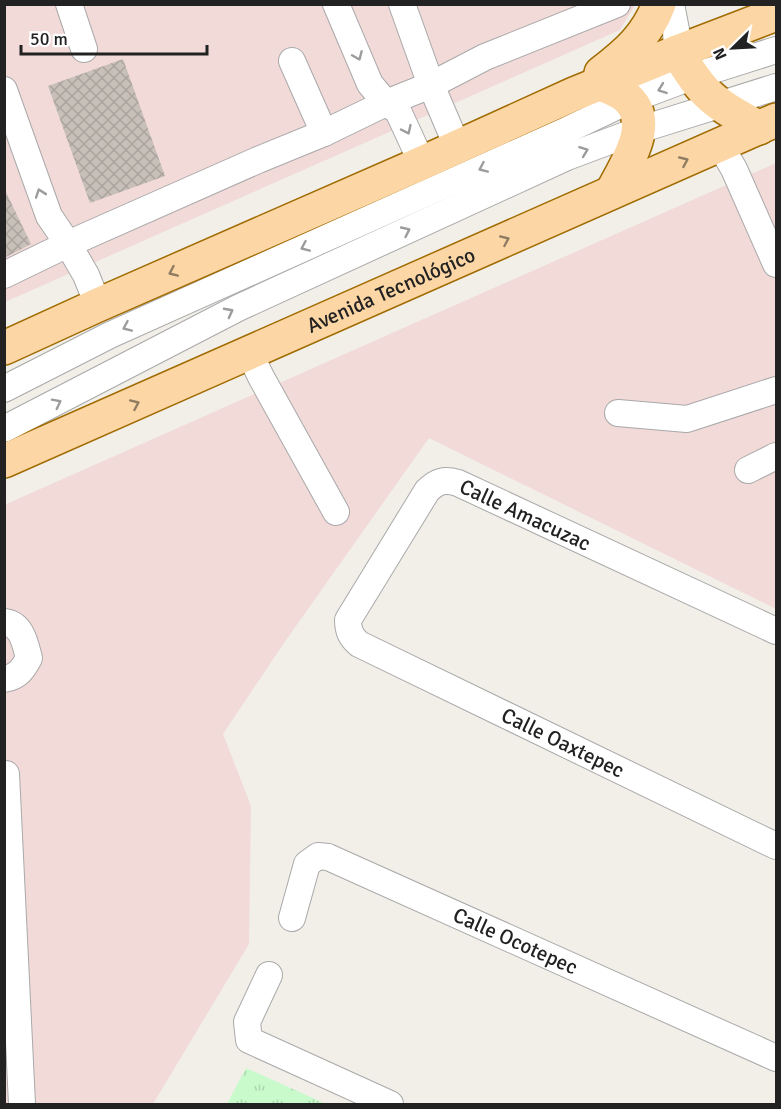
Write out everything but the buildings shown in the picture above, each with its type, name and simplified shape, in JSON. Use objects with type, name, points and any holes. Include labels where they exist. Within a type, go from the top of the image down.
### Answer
[{"type":"main road","points":[[588,89],[642,36],[659,4]]},
{"type":"main road","points":[[4,348],[588,89],[686,69],[777,14]]},
{"type":"main road","points":[[686,69],[703,89],[711,108],[710,129],[720,145]]},
{"type":"main road","points":[[588,89],[624,95],[634,115],[636,144],[612,192]]},
{"type":"main road","points":[[711,108],[768,124]]},
{"type":"main road","name":"Avenida Tecnológico","points":[[4,461],[768,124]]},
{"type":"street","points":[[69,4],[84,49]]},
{"type":"street","points":[[336,4],[370,84],[386,103],[398,111],[422,163]]},
{"type":"street","points":[[402,4],[431,85],[457,147]]},
{"type":"street","points":[[4,275],[68,244],[431,85],[485,57],[617,4]]},
{"type":"street","points":[[671,4],[686,69]]},
{"type":"street","points":[[4,429],[238,308],[567,158],[634,115],[686,69],[777,50]]},
{"type":"street","points":[[292,61],[324,133]]},
{"type":"street","points":[[4,389],[110,335],[634,115],[711,108],[777,87]]},
{"type":"street","points":[[4,90],[49,216],[86,275],[98,305]]},
{"type":"street","points":[[720,145],[734,169],[777,264]]},
{"type":"street","points":[[250,354],[336,512]]},
{"type":"street","points":[[618,413],[687,419],[777,390]]},
{"type":"street","points":[[748,470],[777,456]]},
{"type":"street","name":"Calle Amacuzac","points":[[351,636],[348,620],[427,490],[441,480],[458,483],[777,632]]},
{"type":"street","points":[[4,622],[10,622],[20,630],[29,657],[22,670],[12,678],[4,680]]},
{"type":"street","name":"Calle Oaxtepec","points":[[351,636],[359,644],[777,846]]},
{"type":"street","points":[[6,774],[22,1104]]},
{"type":"street","name":"Calle Ocotepec","points":[[292,918],[307,864],[318,856],[328,857],[777,1058]]},
{"type":"street","points":[[269,975],[247,1022],[249,1040],[390,1104]]},
{"type":"shaded area","points":[[5,5],[635,5],[620,30],[5,302]]},
{"type":"shaded area","points":[[776,163],[776,609],[429,438],[284,643],[223,734],[251,806],[249,944],[153,1104],[5,1104],[4,505]]},
{"type":"green space","points":[[246,1068],[326,1104],[227,1104]]}]
